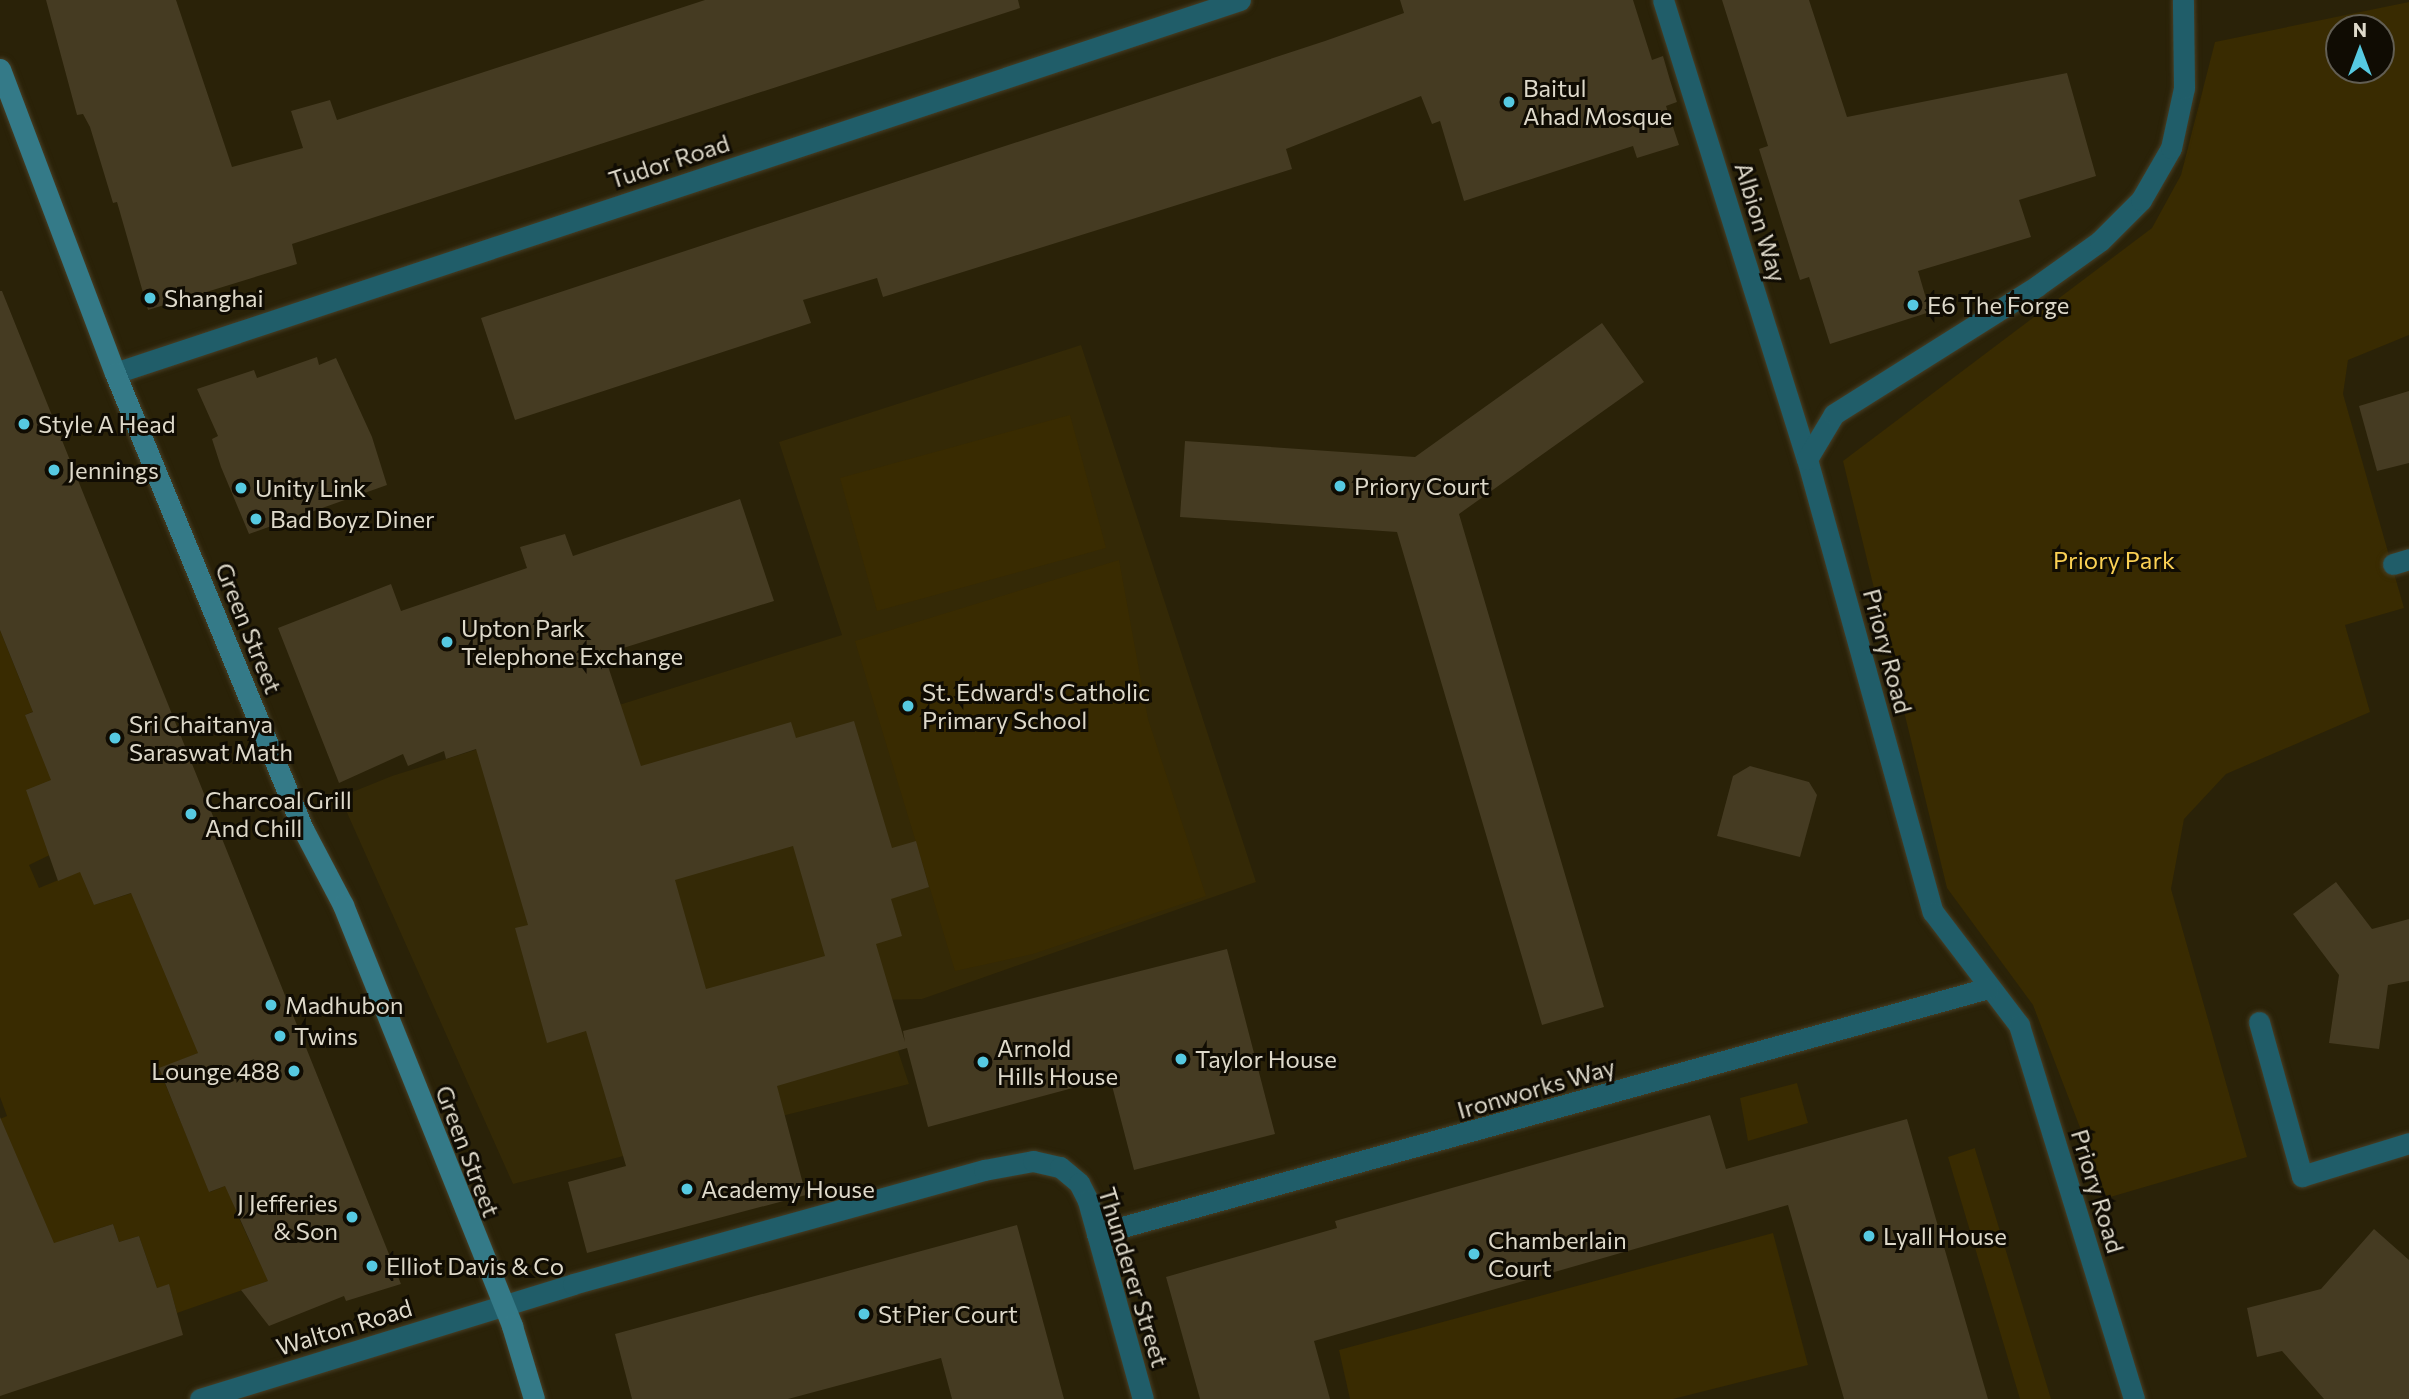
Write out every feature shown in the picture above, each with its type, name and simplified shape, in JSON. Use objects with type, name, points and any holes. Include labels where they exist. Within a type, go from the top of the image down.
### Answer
[{"type":"main road","name":"Green Street","points":[[0,69],[4,93],[115,373],[304,831],[343,905],[503,1306],[534,1399]]},
{"type":"street","name":"Tudor Road","points":[[115,373],[1240,0]]},
{"type":"street","name":"Albion Way","points":[[1663,0],[1807,459]]},
{"type":"street","points":[[1807,459],[1833,414],[2037,286],[2101,241],[2141,200],[2171,148],[2184,88],[2183,0]]},
{"type":"street","name":"Priory Road","points":[[1807,459],[1933,912],[1988,988],[2019,1025],[2134,1399]]},
{"type":"street","name":"Ironworks Way","points":[[1097,1234],[1212,1206],[1988,988]]},
{"type":"street","points":[[2259,1022],[2302,1176],[2409,1143]]},
{"type":"street","name":"Thunderer Street","points":[[503,1306],[984,1170],[1033,1161],[1060,1167],[1079,1183],[1097,1234],[1143,1399]]},
{"type":"street","name":"Walton Road","points":[[200,1399],[503,1306]]},
{"type":"shaded area","name":"St. Edward's Catholic Primary School","points":[[1081,345],[1256,882],[922,999],[881,1000],[909,1084],[513,1184],[340,797],[392,776],[842,635],[779,442]]},
{"type":"green space","name":"Priory Park","points":[[2409,2],[2409,335],[2348,360],[2343,394],[2404,608],[2345,625],[2370,712],[2226,774],[2184,819],[2171,889],[2247,1157],[2107,1198],[2033,1005],[1947,888],[1843,461],[2152,228],[2181,175],[2215,42],[2325,19],[2325,84],[2395,84],[2395,14],[2351,14]]},
{"type":"green space","points":[[1070,415],[1106,548],[877,611],[840,478]]},
{"type":"green space","points":[[1119,560],[1148,719],[1206,896],[1033,954],[955,971],[855,641]]},
{"type":"green space","points":[[0,630],[28,700],[44,707],[25,715],[58,738],[56,852],[29,865],[39,888],[117,856],[94,905],[132,893],[235,1038],[159,1069],[210,1192],[287,1161],[239,1218],[254,1251],[288,1274],[177,1313],[169,1285],[157,1288],[139,1236],[119,1242],[113,1224],[78,1235],[99,1302],[31,1269],[0,1119],[7,1116],[0,1097]]},
{"type":"green space","points":[[1797,1083],[1808,1123],[1748,1141],[1740,1098]]},
{"type":"green space","points":[[1975,1148],[2051,1399],[2020,1399],[1948,1157]]},
{"type":"green space","points":[[1773,1233],[1808,1365],[1673,1399],[1350,1399],[1339,1350]]},
{"type":"building","points":[[46,0],[176,0],[232,167],[303,148],[291,111],[330,100],[337,120],[705,0],[1018,0],[1020,8],[292,244],[297,264],[148,310],[117,202],[113,203],[90,127],[83,114],[77,115]]},
{"type":"building","points":[[1400,0],[1633,0],[1652,60],[1663,56],[1677,102],[1666,106],[1679,145],[1637,158],[1633,146],[1464,201],[1440,121],[1432,124],[1421,96],[1286,149],[1292,169],[883,297],[877,278],[803,300],[811,323],[515,420],[481,318],[1325,41],[1404,13]]},
{"type":"building","points":[[1722,0],[1809,0],[1847,117],[2067,73],[2096,176],[2019,200],[2031,237],[1918,271],[1930,312],[1830,344],[1809,277],[1800,280],[1759,149],[1768,146]]},
{"type":"building","points":[[0,291],[401,1284],[346,1301],[344,1296],[269,1326],[241,1290],[268,1281],[225,1186],[209,1192],[159,1068],[198,1053],[131,893],[94,905],[80,872],[58,881],[26,790],[51,780],[25,715],[33,712],[0,630]]},
{"type":"building","name":"Priory Court","points":[[1602,323],[1644,382],[1459,514],[1604,1007],[1542,1025],[1397,532],[1180,517],[1185,441],[1415,457]]},
{"type":"building","points":[[317,357],[319,365],[336,358],[372,437],[387,485],[249,534],[212,439],[218,436],[197,389],[254,370],[257,378]]},
{"type":"building","points":[[2409,391],[2409,463],[2377,471],[2359,406]]},
{"type":"building","points":[[740,499],[774,601],[604,654],[641,766],[791,722],[796,738],[854,721],[892,848],[916,841],[929,887],[891,899],[902,936],[876,944],[905,1042],[903,1031],[1227,949],[1275,1134],[1134,1170],[1110,1078],[928,1127],[907,1048],[777,1086],[806,1195],[587,1253],[568,1182],[626,1166],[586,1031],[547,1043],[515,928],[528,925],[476,749],[446,759],[444,751],[408,766],[403,754],[339,783],[278,628],[391,584],[401,611],[527,568],[520,547],[565,534],[573,556]],"holes":[[[793,846],[825,956],[706,989],[675,880]]]},
{"type":"building","points":[[1750,766],[1809,782],[1817,795],[1800,857],[1717,836],[1733,776]]},
{"type":"building","points":[[2336,882],[2372,929],[2409,919],[2409,981],[2388,985],[2379,1049],[2329,1043],[2339,975],[2293,914]]},
{"type":"building","name":"Chamberlain Court","points":[[1710,1115],[1726,1169],[1907,1119],[1988,1399],[1844,1399],[1788,1205],[1314,1341],[1330,1399],[1200,1399],[1166,1277],[1337,1228],[1335,1221]]},
{"type":"building","points":[[0,1117],[54,1243],[113,1224],[119,1242],[139,1236],[157,1288],[169,1284],[183,1335],[0,1396]]},
{"type":"building","name":"St Pier Court","points":[[1017,1225],[1064,1399],[952,1399],[941,1358],[788,1399],[632,1399],[615,1334]]},
{"type":"building","points":[[2374,1229],[2409,1260],[2409,1399],[2324,1399],[2282,1351],[2257,1357],[2247,1308],[2321,1289]]},
{"type":"place","name":"Baitul Ahad Mosque","points":[[1509,102]]},
{"type":"place","name":"Shanghai","points":[[150,298]]},
{"type":"place","name":"E6 The Forge","points":[[1913,305]]},
{"type":"place","name":"Style A Head","points":[[24,424]]},
{"type":"place","name":"Jennings","points":[[54,470]]},
{"type":"place","name":"Priory Court","points":[[1340,486]]},
{"type":"place","name":"Unity Link","points":[[241,488]]},
{"type":"place","name":"Bad Boyz Diner","points":[[256,519]]},
{"type":"place","name":"Upton Park Telephone Exchange","points":[[447,642]]},
{"type":"place","name":"St. Edward's Catholic Primary School","points":[[908,706]]},
{"type":"place","name":"Sri Chaitanya Saraswat Math","points":[[115,738]]},
{"type":"place","name":"Charcoal Grill And Chill","points":[[191,814]]},
{"type":"place","name":"Madhubon","points":[[271,1005]]},
{"type":"place","name":"Twins","points":[[280,1036]]},
{"type":"place","name":"Taylor House","points":[[1181,1059]]},
{"type":"place","name":"Arnold Hills House","points":[[983,1062]]},
{"type":"place","name":"Lounge 488","points":[[294,1071]]},
{"type":"place","name":"Academy House","points":[[687,1189]]},
{"type":"place","name":"J Jefferies & Son","points":[[352,1217]]},
{"type":"place","name":"Lyall House","points":[[1869,1236]]},
{"type":"place","name":"Chamberlain Court","points":[[1474,1254]]},
{"type":"place","name":"Elliot Davis & Co","points":[[372,1266]]},
{"type":"place","name":"St Pier Court","points":[[864,1314]]}]
